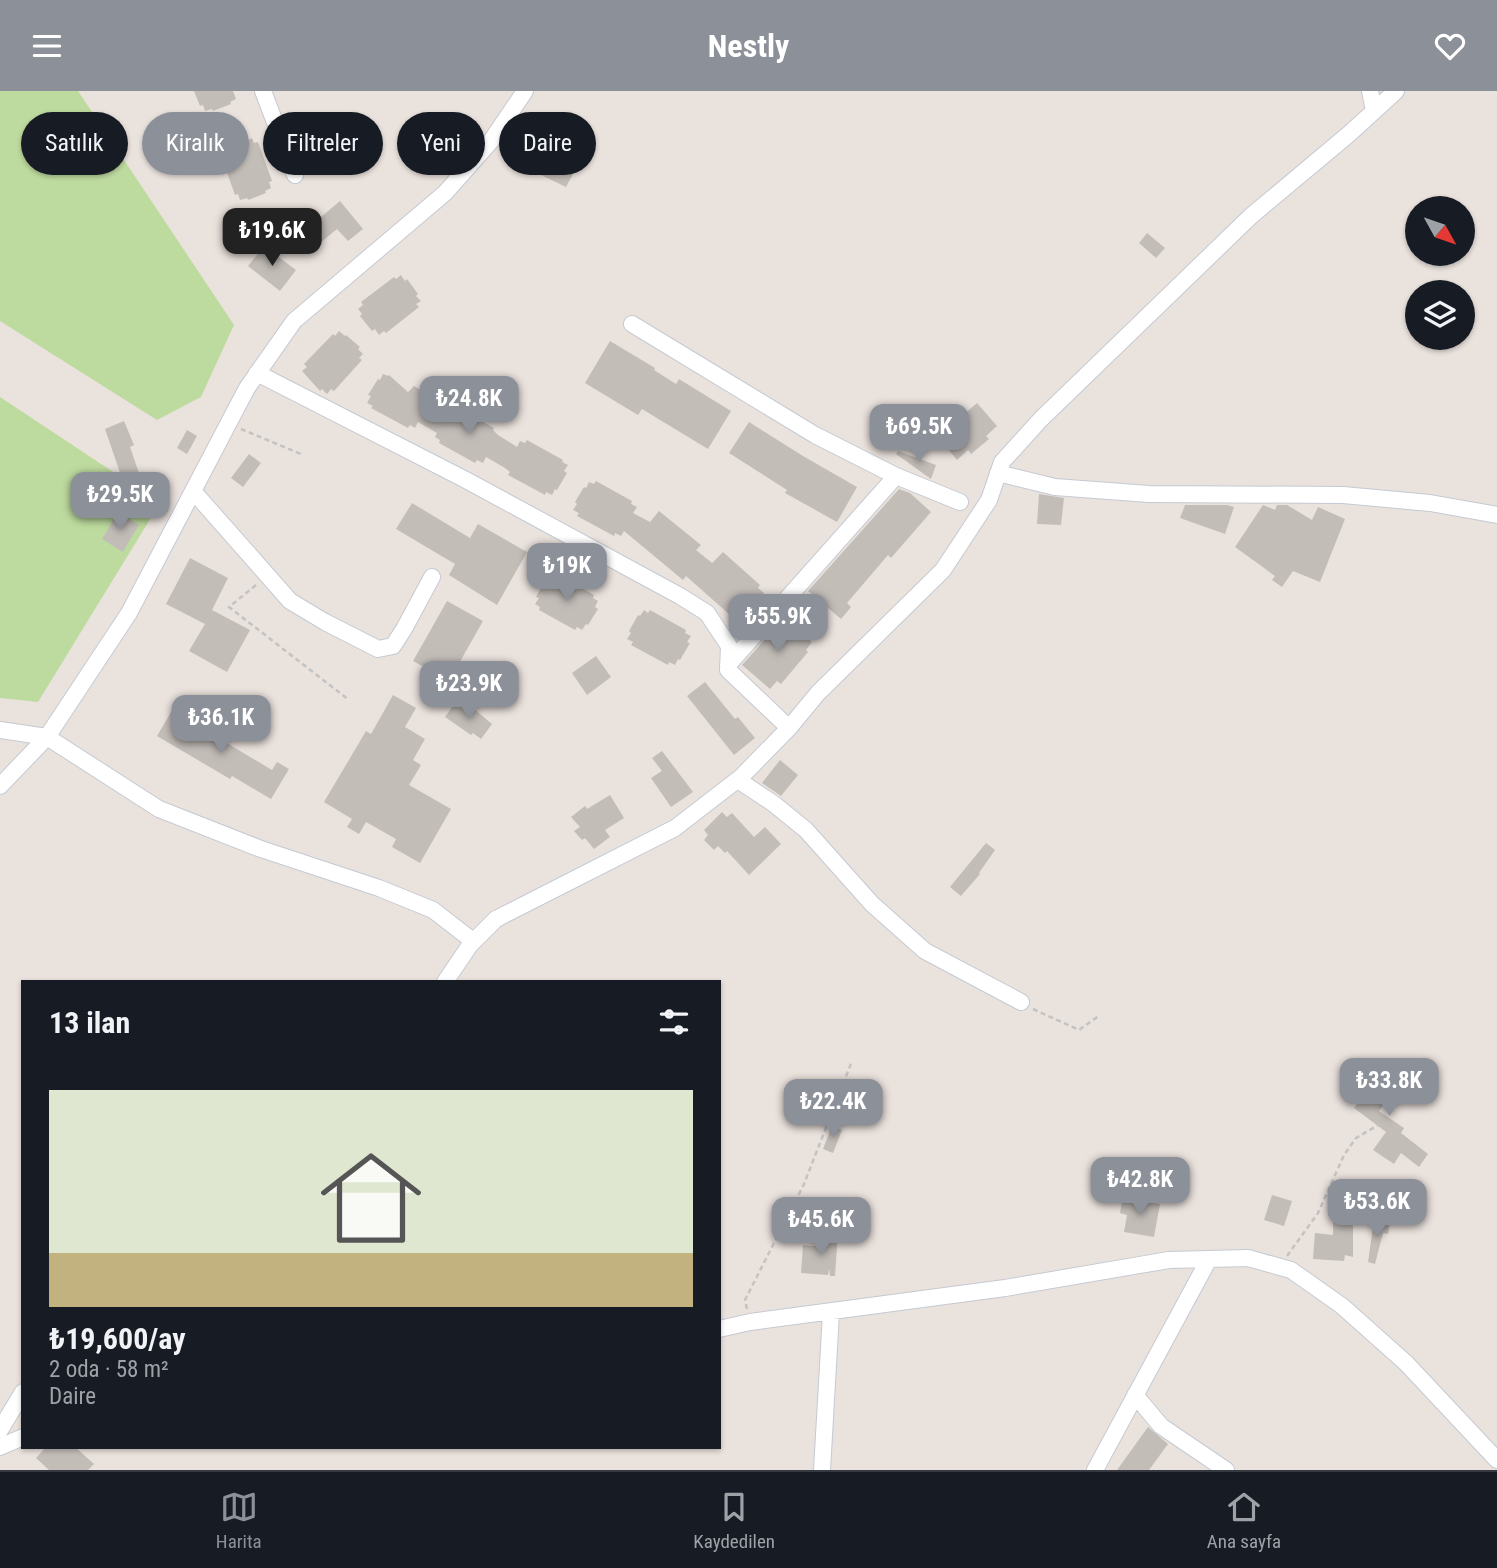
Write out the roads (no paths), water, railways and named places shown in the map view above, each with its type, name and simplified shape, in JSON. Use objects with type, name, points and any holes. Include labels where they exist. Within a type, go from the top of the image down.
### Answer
[{"type":"street","points":[[263,91],[271,112]]},
{"type":"street","points":[[0,786],[47,737],[129,613],[228,423],[257,373],[294,321],[445,193],[491,141],[525,91]]},
{"type":"street","points":[[1370,91],[1374,111]]},
{"type":"street","points":[[446,980],[474,941],[496,919],[675,828],[738,780],[789,728],[818,693],[943,570],[989,500],[1002,462],[1041,419],[1251,216],[1396,91]]},
{"type":"street","points":[[632,324],[815,435],[896,476],[960,502]]},
{"type":"street","points":[[257,373],[466,481],[707,613],[729,646],[728,670],[789,728]]},
{"type":"street","points":[[998,473],[1055,487],[1149,493],[1343,495],[1430,503],[1497,515]]},
{"type":"street","points":[[728,665],[896,476]]},
{"type":"street","points":[[193,491],[290,601],[324,622],[379,649],[393,646],[432,577]]},
{"type":"street","points":[[0,730],[47,737],[159,809],[261,849],[379,888],[433,910],[474,941]]},
{"type":"street","points":[[738,780],[806,830],[872,904],[925,951],[1021,1002]]},
{"type":"street","points":[[721,1329],[750,1322],[1005,1288],[1169,1260],[1248,1258],[1291,1270],[1342,1306],[1406,1363],[1497,1460]]},
{"type":"street","points":[[1095,1470],[1209,1259]]},
{"type":"street","points":[[822,1470],[831,1313]]},
{"type":"street","points":[[0,1430],[21,1395]]},
{"type":"street","points":[[1135,1395],[1161,1426],[1226,1470]]},
{"type":"street","points":[[0,1447],[21,1438]]}]
